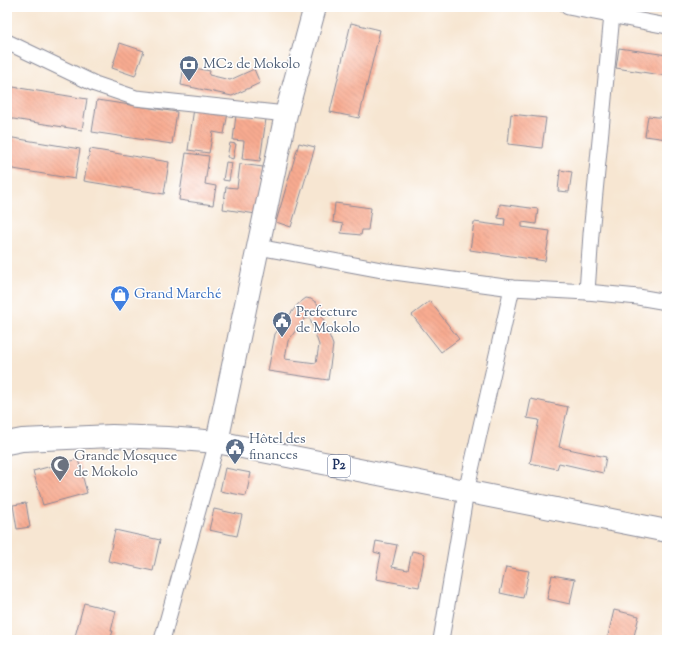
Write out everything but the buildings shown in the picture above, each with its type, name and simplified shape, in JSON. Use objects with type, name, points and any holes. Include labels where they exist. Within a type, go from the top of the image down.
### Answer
[{"type":"main road","points":[[217,442],[286,114],[315,7]]},
{"type":"main road","name":"P2","points":[[7,443],[22,440],[112,436],[217,442],[667,531]]},
{"type":"street","points":[[568,7],[667,26]]},
{"type":"street","points":[[587,292],[612,16]]},
{"type":"street","points":[[7,42],[95,84],[136,98],[286,114]]},
{"type":"street","points":[[258,247],[387,271],[512,288],[587,292],[638,297],[667,302]]},
{"type":"street","points":[[441,640],[466,492],[512,288]]},
{"type":"street","points":[[162,640],[217,442]]},
{"type":"place","name":"MC2 de Mokolo","points":[[189,82]]},
{"type":"place","name":"Grand Marché","points":[[120,312]]},
{"type":"place","name":"Prefecture de Mokolo","points":[[282,338]]},
{"type":"place","name":"Hôtel des finances","points":[[235,465]]},
{"type":"place","name":"Grande Mosquee de Mokolo","points":[[60,482]]}]
